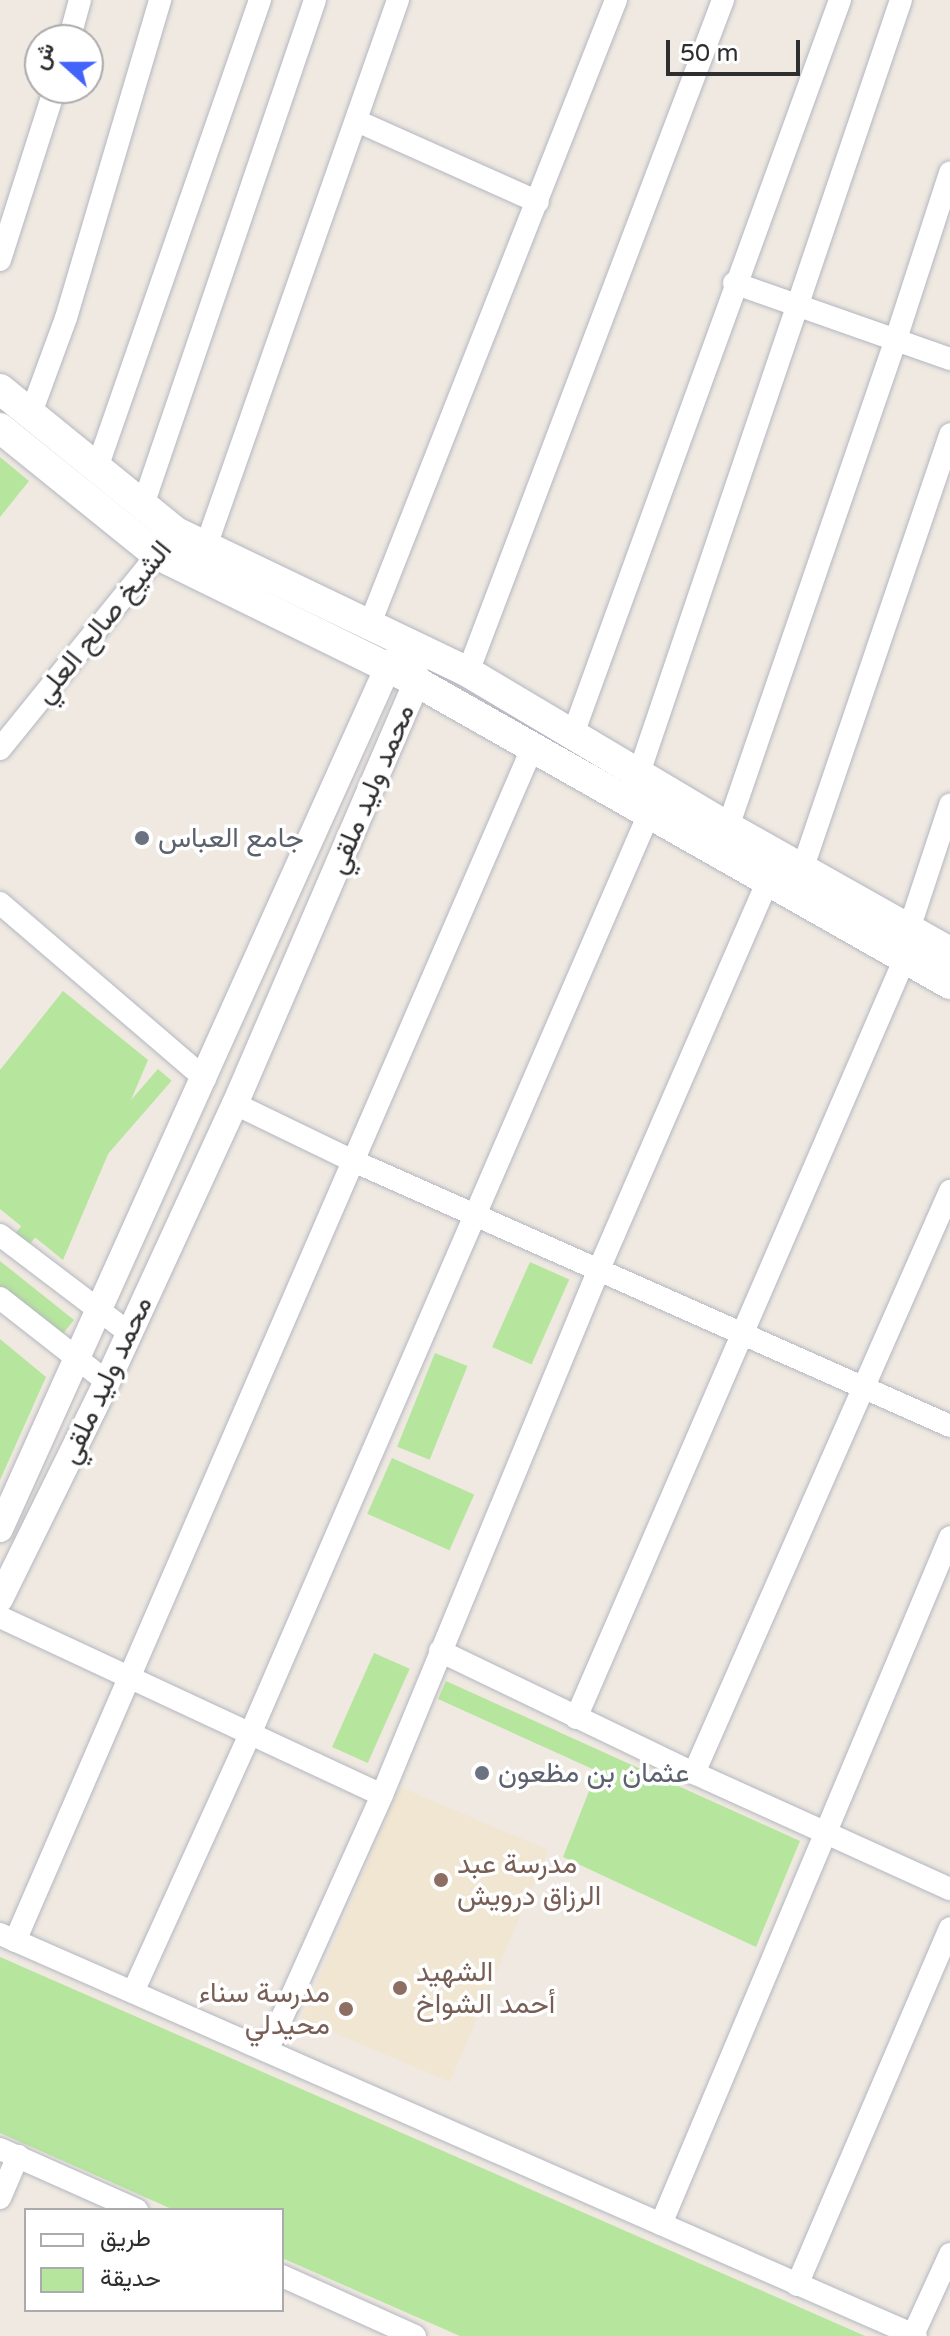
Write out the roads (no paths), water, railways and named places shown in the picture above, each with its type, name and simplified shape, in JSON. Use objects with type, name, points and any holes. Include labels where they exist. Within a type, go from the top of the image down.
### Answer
[{"type":"main road","points":[[0,389],[176,532],[468,672],[728,827],[803,867],[907,944],[950,984]]},
{"type":"main road","points":[[0,428],[156,554],[417,682],[533,746],[648,816],[768,881],[907,944],[950,952]]},
{"type":"street","points":[[73,24],[80,0]]},
{"type":"street","points":[[31,413],[66,318],[160,0]]},
{"type":"street","points":[[97,468],[260,0]]},
{"type":"street","points":[[143,505],[315,0]]},
{"type":"street","points":[[206,546],[398,0]]},
{"type":"street","points":[[369,626],[616,0]]},
{"type":"street","points":[[468,672],[723,0]]},
{"type":"street","points":[[573,734],[734,283],[840,0]]},
{"type":"street","points":[[639,773],[901,0]]},
{"type":"street","points":[[0,260],[50,104]]},
{"type":"street","points":[[357,121],[538,202]]},
{"type":"street","points":[[728,827],[950,173]]},
{"type":"street","points":[[734,283],[950,359]]},
{"type":"street","points":[[803,867],[950,434]]},
{"type":"street","name":"الشيخ صالح العلي","points":[[0,749],[176,532]]},
{"type":"street","name":"محمد وليد ملقي","points":[[0,1529],[388,667],[409,644]]},
{"type":"street","name":"محمد وليد ملقي","points":[[0,1599],[107,1382],[235,1104],[417,682],[409,644]]},
{"type":"street","points":[[533,746],[351,1160],[130,1677],[7,1938],[915,2335],[950,2254]]},
{"type":"street","points":[[576,1718],[907,944],[950,805]]},
{"type":"street","points":[[133,1992],[251,1732],[648,816]]},
{"type":"street","points":[[267,2051],[382,1795],[599,1269],[768,881]]},
{"type":"street","points":[[0,903],[205,1079]]},
{"type":"street","points":[[235,1104],[351,1160],[950,1426]]},
{"type":"street","points":[[694,1773],[950,1191]]},
{"type":"street","points":[[0,1235],[128,1332]]},
{"type":"street","points":[[0,1298],[107,1382]]},
{"type":"street","points":[[661,2224],[950,1537]]},
{"type":"street","points":[[0,1617],[382,1795]]},
{"type":"street","points":[[440,1651],[576,1718],[950,1889]]},
{"type":"street","points":[[797,2285],[950,1928]]},
{"type":"street","points":[[0,2198],[9,2152],[133,2208]]},
{"type":"street","points":[[284,2277],[400,2333]]},
{"type":"place","name":"جامع العباس","points":[[142,838]]},
{"type":"place","name":"عثمان بن مظعون","points":[[482,1773]]},
{"type":"place","name":"مدرسة عبد الرزاق درويش","points":[[441,1880]]},
{"type":"place","name":"الشهيد أحمد الشواخ","points":[[400,1988]]},
{"type":"place","name":"مدرسة سناء محيدلي","points":[[346,2009]]}]
